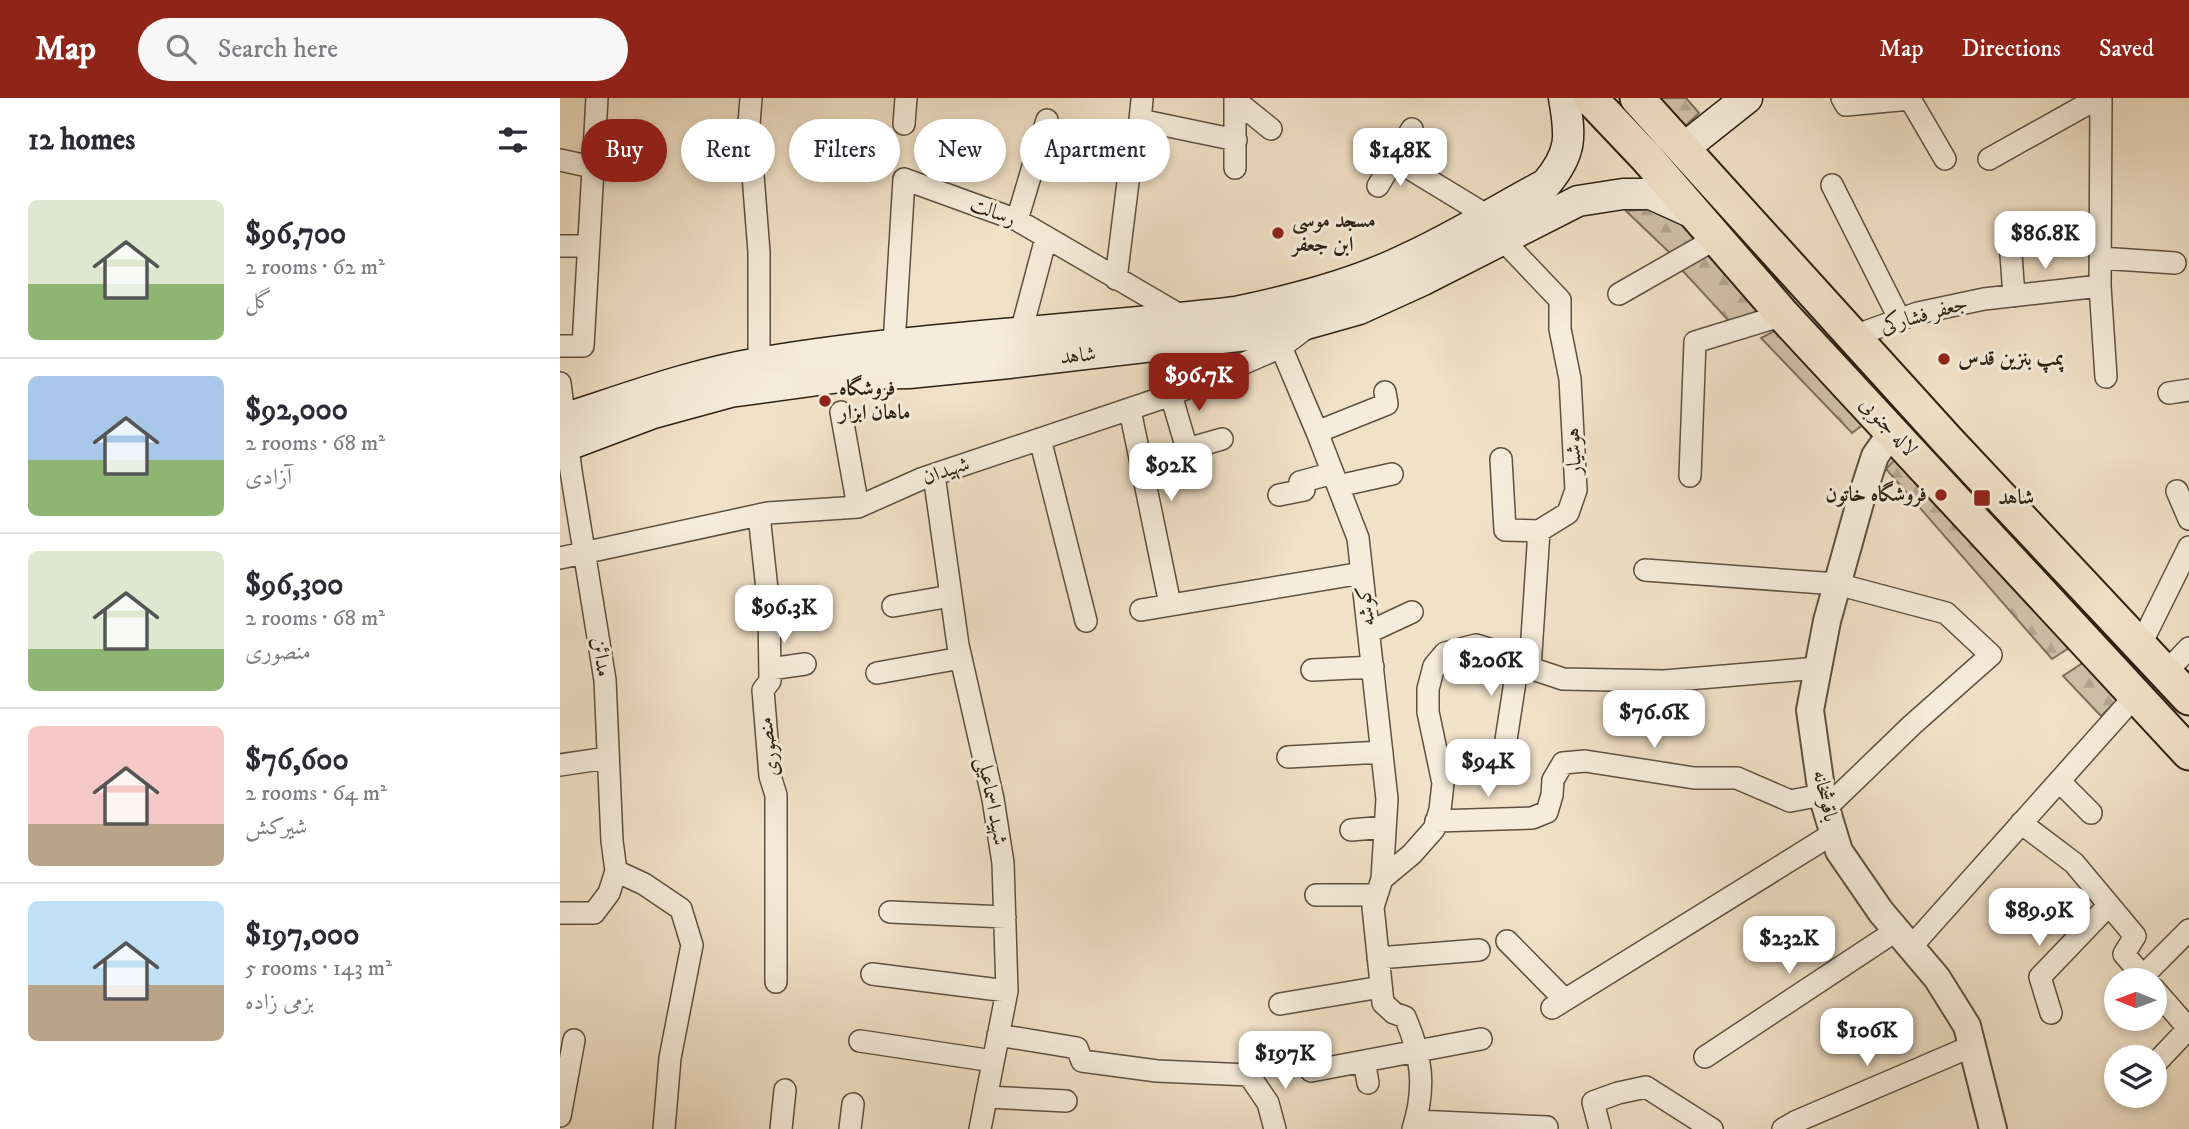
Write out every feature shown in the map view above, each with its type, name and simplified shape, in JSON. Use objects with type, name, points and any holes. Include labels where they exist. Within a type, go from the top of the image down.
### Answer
[{"type":"main road","name":"شاهد","points":[[563,433],[730,392],[862,374],[909,373],[1281,331],[1359,309],[1494,227],[1546,184],[1561,165],[1567,150],[1568,119],[1564,98]]},
{"type":"main road","name":"لاله جنوبی","points":[[1590,98],[1646,157],[1783,315],[2189,753]]},
{"type":"main road","name":"لاله جنوبی","points":[[1637,98],[1948,441],[2189,698]]},
{"type":"main road","points":[[1684,148],[1747,98]]},
{"type":"main road","name":"شاهد","points":[[563,433],[713,372],[759,363],[894,345],[1185,318],[1276,304],[1366,275],[1494,227],[1578,201],[1623,194],[1651,194],[1708,227]]},
{"type":"street","points":[[595,119],[597,98]]},
{"type":"street","points":[[751,98],[749,124],[759,252],[759,363]]},
{"type":"street","points":[[904,124],[905,98]]},
{"type":"street","points":[[1842,98],[1846,105],[1910,99],[1944,159]]},
{"type":"street","points":[[1989,159],[2100,98],[2100,286],[2106,377]]},
{"type":"street","points":[[1235,99],[1271,129]]},
{"type":"street","points":[[1235,99],[1235,169]]},
{"type":"street","points":[[1142,100],[1140,120],[1236,140]]},
{"type":"street","points":[[1378,186],[1412,129]]},
{"type":"street","name":"هوشیار","points":[[1394,159],[1494,227],[1560,300],[1560,329],[1570,379],[1576,490],[1568,513],[1539,531]]},
{"type":"street","points":[[560,160],[581,165]]},
{"type":"street","name":"رسالت","points":[[894,345],[904,179],[1017,220],[1185,318]]},
{"type":"street","points":[[560,346],[583,346],[591,182]]},
{"type":"street","points":[[1017,220],[1028,182]]},
{"type":"street","points":[[1116,279],[1126,182]]},
{"type":"street","points":[[1832,185],[1900,320]]},
{"type":"street","points":[[1619,294],[1708,227]]},
{"type":"street","points":[[2009,227],[2014,296]]},
{"type":"street","points":[[1021,332],[1046,237]]},
{"type":"street","points":[[560,246],[587,246]]},
{"type":"street","points":[[2100,258],[2175,263]]},
{"type":"street","name":"جعفر فشارکی","points":[[1854,336],[1918,313],[1971,302],[2100,286]]},
{"type":"street","points":[[1690,476],[1695,342],[1783,315]]},
{"type":"street","name":"شهیدان","points":[[560,558],[759,515],[858,507],[934,474],[1171,395],[1281,346],[1314,323]]},
{"type":"street","name":"کوشه","points":[[1281,346],[1358,538],[1387,799],[1379,887],[1373,907],[1381,987]]},
{"type":"street","name":"مدائن","points":[[560,383],[563,433],[605,680],[611,841],[616,871]]},
{"type":"street","points":[[1317,432],[1387,404],[1385,392]]},
{"type":"street","points":[[1171,395],[1187,449],[1222,439]]},
{"type":"street","points":[[1130,410],[1170,604]]},
{"type":"street","points":[[841,412],[858,507]]},
{"type":"street","name":"باقوشخانه","points":[[1892,432],[1875,456],[1837,584],[1810,710],[1827,812],[1839,850],[1881,912],[1937,978],[1967,1026],[1993,1129]]},
{"type":"street","points":[[1040,439],[1086,621]]},
{"type":"street","points":[[1501,459],[1505,530],[1539,531],[1524,665],[1506,740]]},
{"type":"street","name":"شهید اسماعیلی","points":[[934,474],[961,658],[993,799],[1003,863],[1007,991],[980,1129]]},
{"type":"street","points":[[1279,495],[1304,490],[1300,482],[1392,474]]},
{"type":"street","points":[[2177,491],[2189,519]]},
{"type":"street","name":"منصوری","points":[[759,515],[769,608],[770,681],[763,690],[769,776],[776,795],[776,982]]},
{"type":"street","points":[[2140,646],[2189,547]]},
{"type":"street","points":[[1507,941],[1558,1004],[1827,812],[1912,726],[1990,656],[1946,613],[1837,584],[1645,570]]},
{"type":"street","points":[[1141,610],[1362,573]]},
{"type":"street","points":[[893,606],[951,596]]},
{"type":"street","points":[[1369,632],[1412,612]]},
{"type":"street","points":[[1316,895],[1379,887],[1434,829],[1440,810],[1443,783],[1429,712],[1429,689],[1434,666],[1445,653],[1476,645],[1563,678],[1664,681],[1818,667]]},
{"type":"street","points":[[2165,673],[2189,648]]},
{"type":"street","points":[[877,673],[961,658]]},
{"type":"street","points":[[770,669],[805,664]]},
{"type":"street","points":[[1312,670],[1373,667]]},
{"type":"street","points":[[1705,1057],[1904,939],[2021,823],[2136,695]]},
{"type":"street","points":[[1288,757],[1382,752]]},
{"type":"street","points":[[560,765],[607,758]]},
{"type":"street","points":[[1436,821],[1532,818],[1547,812],[1553,780],[1563,763],[1584,761],[1694,778],[1737,778],[1790,801],[1827,812]]},
{"type":"street","points":[[2059,781],[2091,813]]},
{"type":"street","points":[[2021,823],[2074,863],[2135,936],[2124,954],[2136,968]]},
{"type":"street","points":[[1352,830],[1385,827]]},
{"type":"street","points":[[560,913],[594,913],[609,893],[616,871],[644,884],[681,909],[692,945],[670,1058],[664,1129]]},
{"type":"street","points":[[2051,1013],[2040,977],[2109,905]]},
{"type":"street","points":[[890,912],[1005,917]]},
{"type":"street","points":[[2159,968],[2189,930]]},
{"type":"street","points":[[1378,958],[1479,950]]},
{"type":"street","points":[[872,974],[1007,991]]},
{"type":"street","points":[[1280,1004],[1381,987],[1383,1003],[1394,1013],[1405,1017],[1417,1051],[1422,1074],[1414,1125],[1547,1127]]},
{"type":"street","points":[[2167,1004],[2189,1029],[2167,1052]]},
{"type":"street","points":[[998,1035],[1077,1048],[1082,1061],[1157,1070],[1249,1075],[1268,1103],[1275,1129]]},
{"type":"street","points":[[1308,1049],[1311,1070],[1481,1039]]},
{"type":"street","points":[[560,1116],[574,1040]]},
{"type":"street","points":[[860,1041],[993,1061]]},
{"type":"street","points":[[1783,1129],[1972,1046]]},
{"type":"street","points":[[1364,1061],[1368,1083]]},
{"type":"street","points":[[1600,1129],[1593,1102],[1646,1087],[1712,1129]]},
{"type":"street","points":[[781,1129],[785,1090]]},
{"type":"street","points":[[986,1097],[1066,1101]]},
{"type":"street","points":[[850,1129],[853,1104]]},
{"type":"green space","points":[[1650,98],[1686,98],[1699,113],[1680,131]]},
{"type":"green space","points":[[1662,208],[1683,219],[1699,239],[1671,254],[1626,211]]},
{"type":"green space","points":[[1715,252],[1766,312],[1730,322],[1681,269]]},
{"type":"green space","points":[[1780,328],[1868,421],[1852,433],[1761,338]]},
{"type":"green space","points":[[1899,455],[2075,644],[2052,659],[1886,469]]},
{"type":"green space","points":[[2087,660],[2123,695],[2101,716],[2063,676]]},
{"type":"place","name":"مسجد موسی ابن جعفر","points":[[1278,233]]},
{"type":"place","name":"پمپ بنزین قدس","points":[[1944,359]]},
{"type":"place","name":"فروشگاه ماهان ابزار","points":[[825,401]]},
{"type":"place","name":"فروشگاه خاتون","points":[[1941,495]]},
{"type":"place","name":"شاهد","points":[[1982,498]]}]
